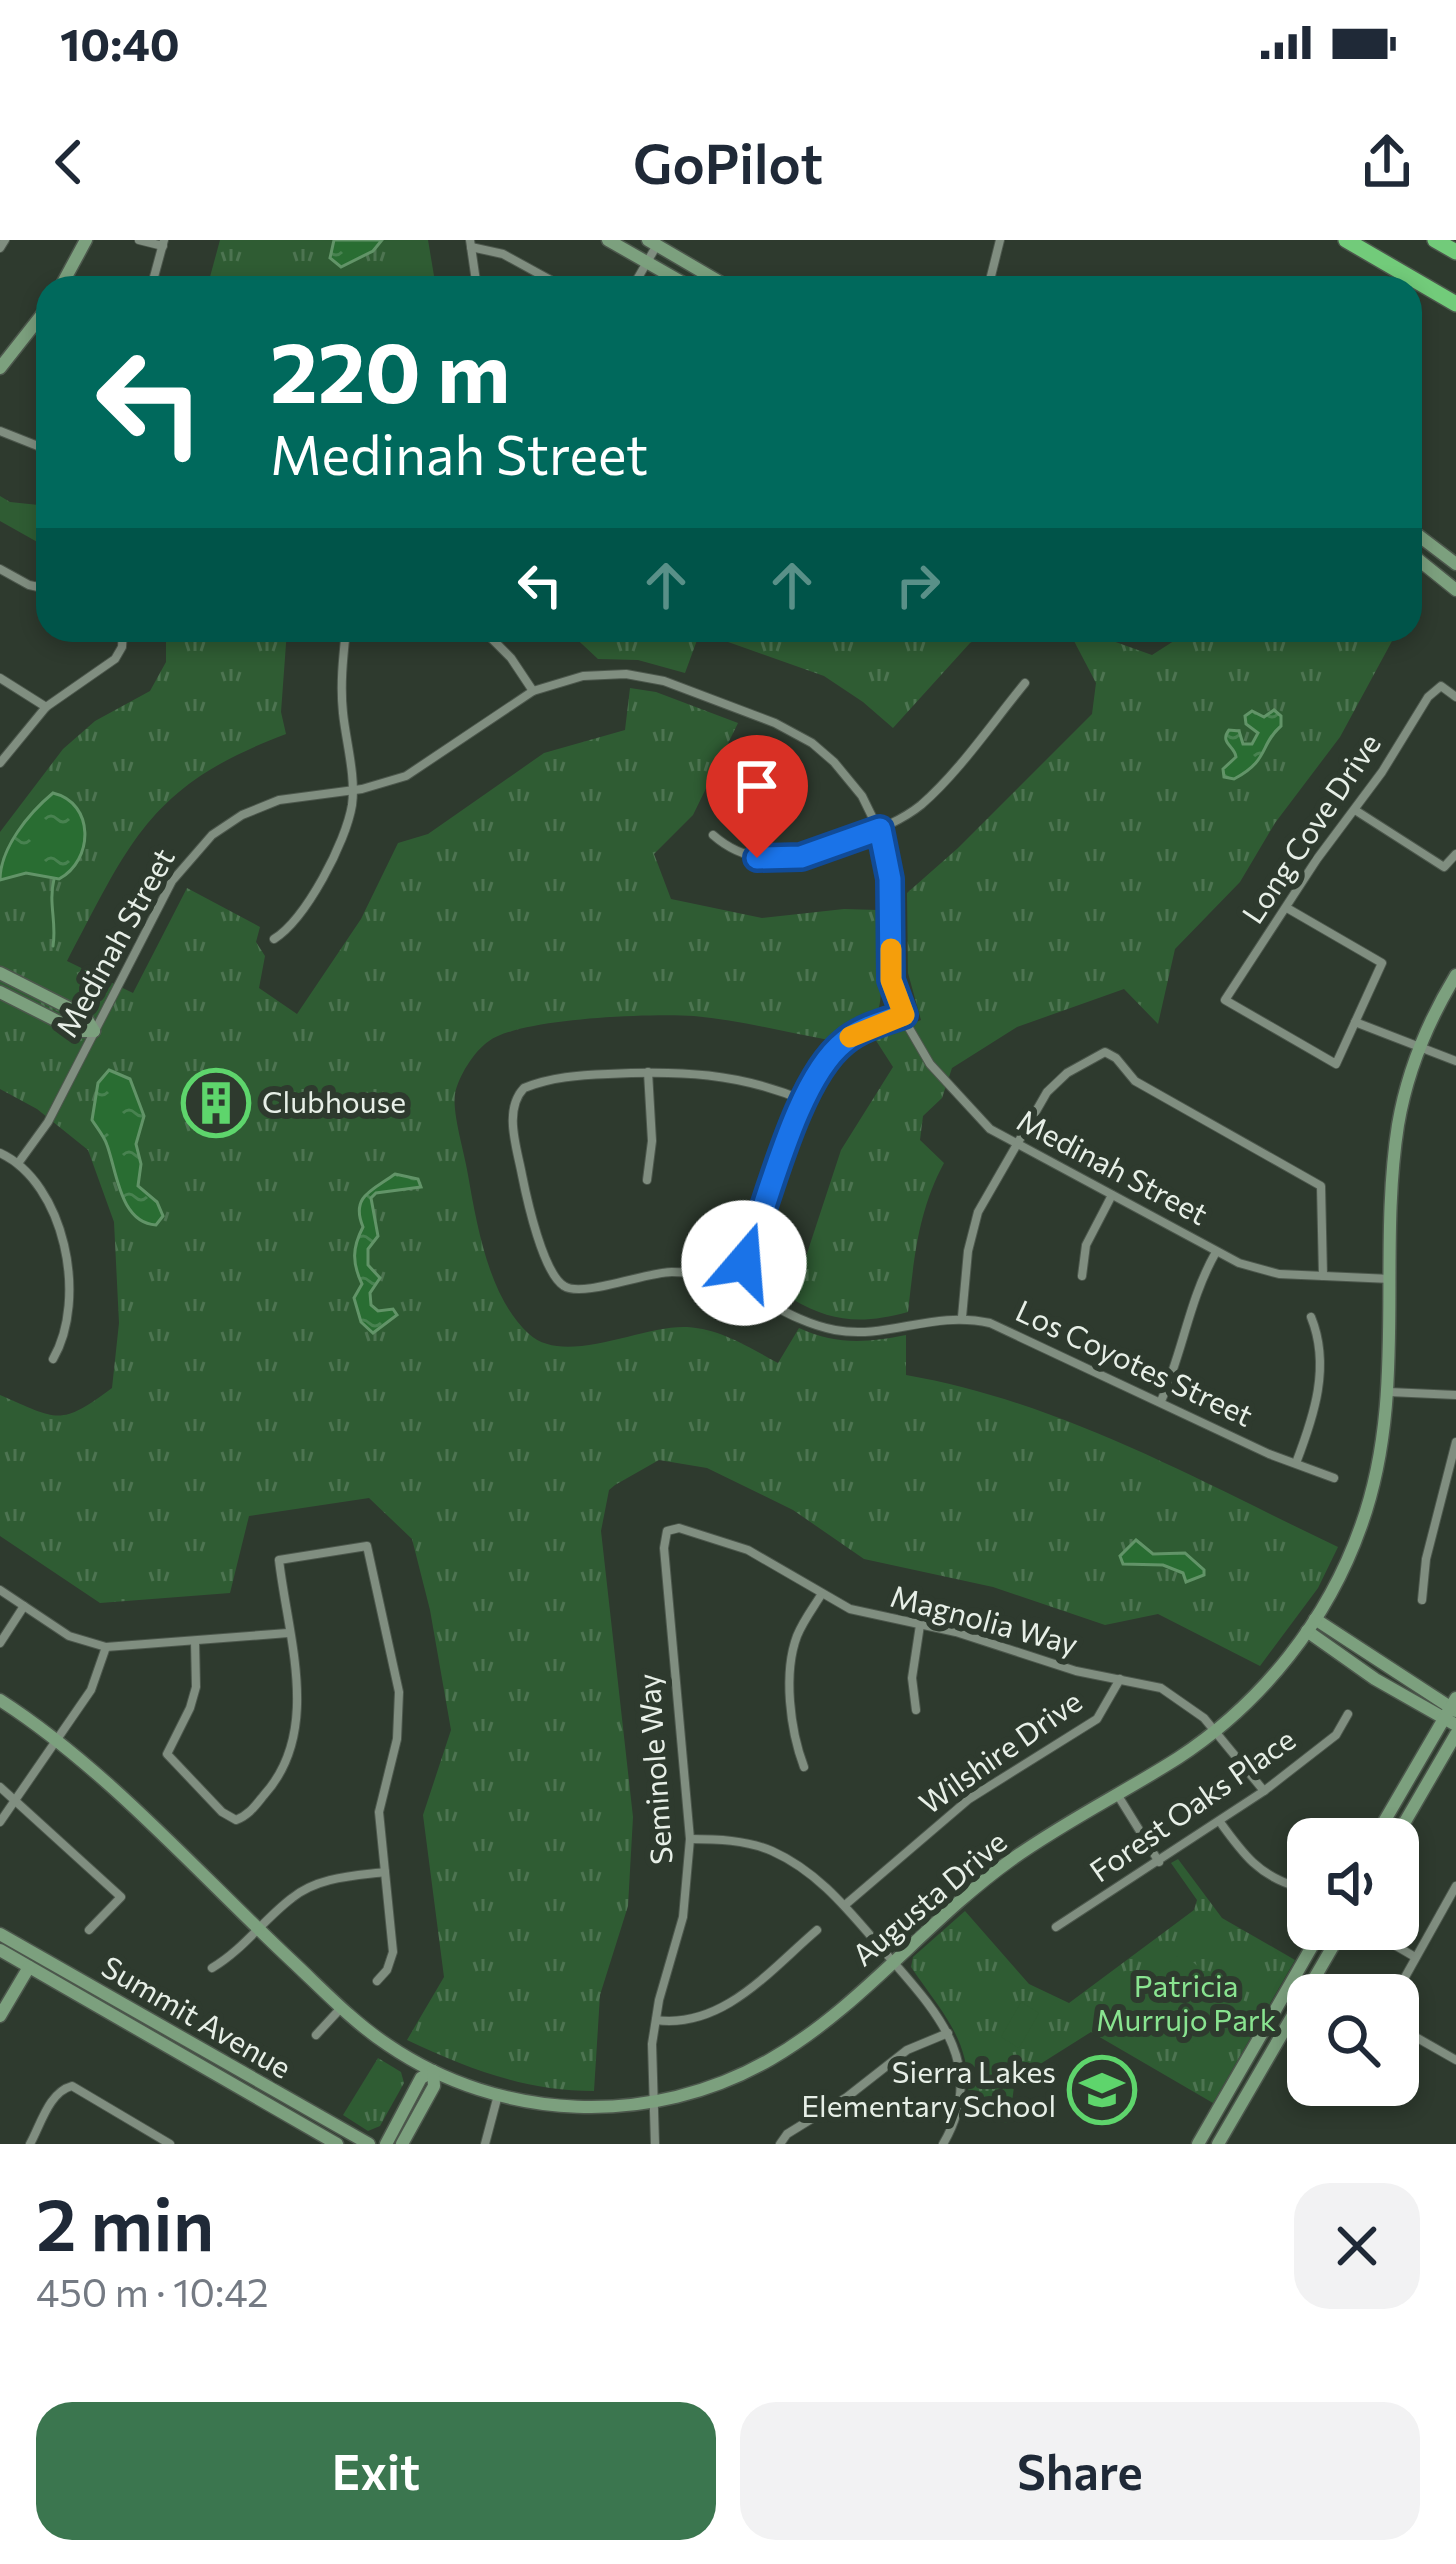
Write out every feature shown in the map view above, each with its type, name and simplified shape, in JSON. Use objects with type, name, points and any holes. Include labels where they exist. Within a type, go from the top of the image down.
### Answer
[{"type":"highway","points":[[1346,240],[1408,276]]},
{"type":"highway","points":[[1435,240],[1456,252]]},
{"type":"highway","points":[[1422,284],[1456,304]]},
{"type":"street","points":[[0,248],[4,240]]},
{"type":"street","points":[[66,276],[86,240]]},
{"type":"street","points":[[140,240],[164,243],[154,276]]},
{"type":"street","points":[[608,240],[671,276]]},
{"type":"street","points":[[991,276],[1000,240]]},
{"type":"street","points":[[638,276],[652,243],[709,276]]},
{"type":"street","points":[[475,276],[470,244],[502,254],[543,276]]},
{"type":"street","points":[[0,368],[36,322]]},
{"type":"street","points":[[0,431],[36,445]]},
{"type":"street","points":[[1422,539],[1456,564]]},
{"type":"street","points":[[1422,563],[1456,590]]},
{"type":"street","points":[[0,568],[36,586]]},
{"type":"street","points":[[0,764],[46,707],[115,659],[122,642]]},
{"type":"street","points":[[274,939],[297,920],[347,823],[352,790],[342,700],[345,642]]},
{"type":"street","points":[[495,642],[533,691]]},
{"type":"street","name":"Medinah Street","points":[[19,1162],[48,1121],[172,881],[203,843],[242,815],[279,800],[383,784],[418,770],[494,713],[533,691],[583,676],[635,675],[664,681],[775,723],[812,743],[862,796],[880,829],[890,879],[891,980],[904,1015],[930,1064],[990,1129],[1217,1252],[1259,1269],[1391,1279]]},
{"type":"street","points":[[0,678],[46,707]]},
{"type":"street","points":[[713,835],[737,852],[778,860],[811,855],[880,829],[909,814],[929,796],[1025,683]]},
{"type":"street","name":"Long Cove Drive","points":[[1355,1022],[1336,1064],[1225,1000],[1428,697],[1441,686],[1456,697]]},
{"type":"street","points":[[1354,810],[1444,867],[1456,854]]},
{"type":"street","points":[[1287,908],[1382,963],[1355,1022],[1456,1061]]},
{"type":"street","points":[[0,973],[85,1016],[94,1030],[77,1031],[0,992]]},
{"type":"street","name":"Augusta Drive","points":[[0,1700],[57,1740],[341,2008],[386,2044],[433,2071],[498,2095],[583,2108],[699,2091],[773,2058],[827,2019],[1003,1865],[1216,1730],[1276,1672],[1311,1625],[1344,1567],[1371,1498],[1389,1392],[1398,1126],[1420,1047],[1456,975]]},
{"type":"street","points":[[735,1284],[770,1183],[825,1061],[844,1042],[904,1015]]},
{"type":"street","points":[[962,1317],[978,1212],[1048,1092],[1067,1072],[1105,1052],[1135,1081],[1321,1186],[1323,1276]]},
{"type":"street","points":[[647,1180],[652,1154],[648,1072],[730,1077],[805,1100]]},
{"type":"street","name":"Los Coyotes Street","points":[[648,1072],[553,1079],[529,1085],[516,1097],[512,1114],[525,1190],[554,1273],[566,1287],[584,1290],[665,1272],[705,1275],[735,1284],[803,1320],[860,1333],[962,1317],[1017,1333],[1269,1454],[1334,1478]]},
{"type":"street","points":[[0,1153],[19,1162],[50,1199],[66,1252],[64,1334],[53,1358]]},
{"type":"street","points":[[1082,1276],[1086,1245],[1112,1195]]},
{"type":"street","points":[[1161,1401],[1184,1344],[1195,1293],[1217,1252]]},
{"type":"street","points":[[1296,1463],[1316,1411],[1318,1336],[1311,1317]]},
{"type":"street","points":[[1389,1392],[1456,1395]]},
{"type":"street","points":[[1422,1600],[1424,1572],[1456,1442]]},
{"type":"street","points":[[1442,1506],[1456,1510]]},
{"type":"street","name":"Magnolia Way","points":[[667,1531],[679,1528],[731,1543],[850,1609],[975,1637],[1076,1671],[1172,1694],[1216,1730],[1264,1791]]},
{"type":"street","name":"Seminole Way","points":[[655,2144],[650,2069],[656,2020],[683,1917],[690,1839],[668,1603],[667,1531]]},
{"type":"street","points":[[195,1641],[196,1687],[167,1749],[172,1764],[236,1820],[246,1816],[271,1788],[293,1748],[298,1710],[279,1560],[367,1546],[399,1692],[397,1739],[379,1812],[393,1952],[377,1981]]},
{"type":"street","points":[[0,1590],[69,1636],[106,1647],[288,1633]]},
{"type":"street","points":[[804,1767],[794,1722],[791,1663],[799,1631],[821,1594]]},
{"type":"street","points":[[0,1643],[24,1606]]},
{"type":"street","points":[[916,1710],[912,1678],[920,1625]]},
{"type":"street","points":[[1311,1625],[1375,1678],[1453,1716]]},
{"type":"street","points":[[0,1822],[97,1680],[106,1647]]},
{"type":"street","name":"Wilshire Drive","points":[[845,1905],[969,1799],[1090,1724],[1104,1711],[1120,1679]]},
{"type":"street","name":"Forest Oaks Place","points":[[1056,1927],[1264,1791],[1336,1735],[1348,1714]]},
{"type":"street","points":[[1387,1818],[1453,1716]]},
{"type":"street","points":[[1405,1818],[1453,1716]]},
{"type":"street","points":[[0,1787],[121,1898],[89,1930]]},
{"type":"street","points":[[1117,1794],[1159,1862]]},
{"type":"street","points":[[1220,1822],[1258,1870],[1287,1884]]},
{"type":"street","points":[[690,1839],[730,1840],[766,1849],[811,1874],[845,1905],[935,2009],[958,2062],[960,2097],[943,2144]]},
{"type":"street","points":[[212,1967],[238,1952],[295,1895],[311,1886],[385,1872]]},
{"type":"street","points":[[1406,1974],[1456,1886]]},
{"type":"street","points":[[656,2020],[689,2022],[724,2007],[817,1930]]},
{"type":"street","name":"Summit Avenue","points":[[0,1934],[32,1960],[337,2144]]},
{"type":"street","points":[[1198,2144],[1310,1950]]},
{"type":"street","points":[[1218,2144],[1331,1950]]},
{"type":"street","points":[[1403,1950],[1415,1957]]},
{"type":"street","name":"Summit Avenue","points":[[0,1951],[32,1960],[369,2144]]},
{"type":"street","points":[[0,2016],[32,1960]]},
{"type":"street","points":[[316,2036],[341,2008]]},
{"type":"street","points":[[780,2144],[787,2134],[848,2097],[907,2050],[948,2032]]},
{"type":"street","points":[[1419,2038],[1456,2060]]},
{"type":"street","points":[[386,2144],[421,2078],[433,2071],[434,2086],[402,2144]]},
{"type":"street","points":[[30,2144],[54,2096],[65,2086],[170,2144]]},
{"type":"street","points":[[485,2144],[498,2095]]},
{"type":"green space","points":[[220,240],[428,240],[434,276],[210,276]]},
{"type":"green space","points":[[0,496],[36,505],[36,541],[0,521]]},
{"type":"green space","points":[[166,642],[286,642],[281,712],[286,734],[240,753],[174,796],[150,821],[109,882],[67,961],[133,993],[187,888],[260,927],[256,942],[265,956],[259,988],[297,1014],[361,919],[398,843],[428,834],[544,753],[625,730],[630,688],[656,692],[738,723],[693,815],[654,854],[671,899],[762,918],[878,910],[878,1010],[848,1023],[829,1040],[711,1018],[649,1015],[528,1027],[505,1033],[478,1051],[457,1087],[457,1123],[494,1281],[529,1334],[562,1347],[668,1328],[699,1328],[778,1363],[799,1328],[851,1341],[906,1335],[906,1375],[963,1387],[1074,1424],[1338,1547],[1318,1588],[1260,1666],[1158,1614],[1105,1625],[993,1587],[864,1559],[793,1510],[707,1468],[659,1460],[615,1485],[609,1490],[601,1531],[633,1817],[628,1906],[600,1995],[594,2091],[545,2087],[498,2076],[407,2040],[444,1977],[423,1815],[451,1730],[412,1539],[369,1498],[249,1516],[230,1593],[100,1603],[0,1536],[0,1395],[58,1416],[81,1409],[112,1388],[119,1323],[114,1222],[88,1150],[37,1109],[0,1089],[0,832],[63,749],[95,721],[150,691],[166,662]]},
{"type":"green space","points":[[580,642],[696,642],[685,673],[638,660],[598,659]]},
{"type":"green space","points":[[728,642],[972,642],[893,728],[824,676]]},
{"type":"green space","points":[[1075,642],[1116,642],[1152,655],[1172,642],[1391,642],[1340,737],[1275,823],[1240,882],[1175,949],[1158,1024],[1124,989],[1017,1027],[952,1068],[942,1098],[923,1116],[920,1140],[944,1163],[923,1217],[908,1312],[862,1319],[821,1313],[792,1299],[841,1150],[893,1067],[875,1039],[921,1020],[908,973],[907,893],[1092,714],[1096,683]]},
{"type":"green space","name":"Patricia Murrujo Park","points":[[1178,1859],[1222,1918],[1295,1960],[1213,2103],[1091,2032],[1015,2080],[1009,2123],[967,2115],[963,2051],[911,1967],[913,1957],[965,1911],[1029,1984],[1069,2003],[1194,1910],[1197,1900],[1171,1863]]},
{"type":"green space","points":[[1182,1952],[1215,1982],[1162,2024],[1131,1994]]},
{"type":"green space","points":[[1205,1997],[1223,2019],[1184,2050],[1166,2028]]},
{"type":"green space","points":[[1021,2002],[1039,2013],[1019,2048],[1001,2037]]},
{"type":"green space","points":[[378,2058],[401,2072],[404,2083],[380,2126],[368,2131],[343,2115]]},
{"type":"water","points":[[334,240],[382,240],[373,251],[341,267],[330,258]]},
{"type":"water","points":[[1274,710],[1281,716],[1281,726],[1259,759],[1234,779],[1224,777],[1223,769],[1236,757],[1226,734],[1239,731],[1243,744],[1252,744],[1258,733],[1246,724],[1245,716],[1252,711],[1264,717]]},
{"type":"water","points":[[53,793],[77,808],[83,820],[84,846],[79,859],[59,879],[26,873],[0,880],[5,856],[18,832]]},
{"type":"water","points":[[109,1070],[130,1079],[144,1116],[136,1144],[141,1164],[138,1186],[157,1202],[163,1216],[156,1225],[144,1222],[127,1206],[106,1142],[92,1120],[98,1083]]},
{"type":"water","points":[[395,1174],[418,1179],[421,1187],[376,1193],[371,1198],[378,1236],[368,1249],[368,1265],[380,1278],[370,1293],[371,1305],[378,1311],[393,1309],[397,1315],[373,1333],[361,1322],[354,1298],[362,1284],[355,1256],[363,1227],[359,1208],[366,1195]]},
{"type":"water","points":[[1136,1540],[1153,1554],[1185,1553],[1204,1575],[1186,1582],[1183,1573],[1163,1565],[1123,1564],[1120,1556]]},
{"type":"waterway","points":[[53,946],[54,879]]},
{"type":"slow traffic","points":[[850,1037],[904,1015],[891,980],[891,949]]},
{"type":"place","name":"Clubhouse","points":[[216,1103]]},
{"type":"place","name":"Sierra Lakes Elementary School","points":[[1102,2090]]},
{"type":"route","points":[[744,1263],[775,1170],[825,1061],[854,1035],[904,1015],[891,980],[890,879],[880,829],[801,857],[757,858]]}]
